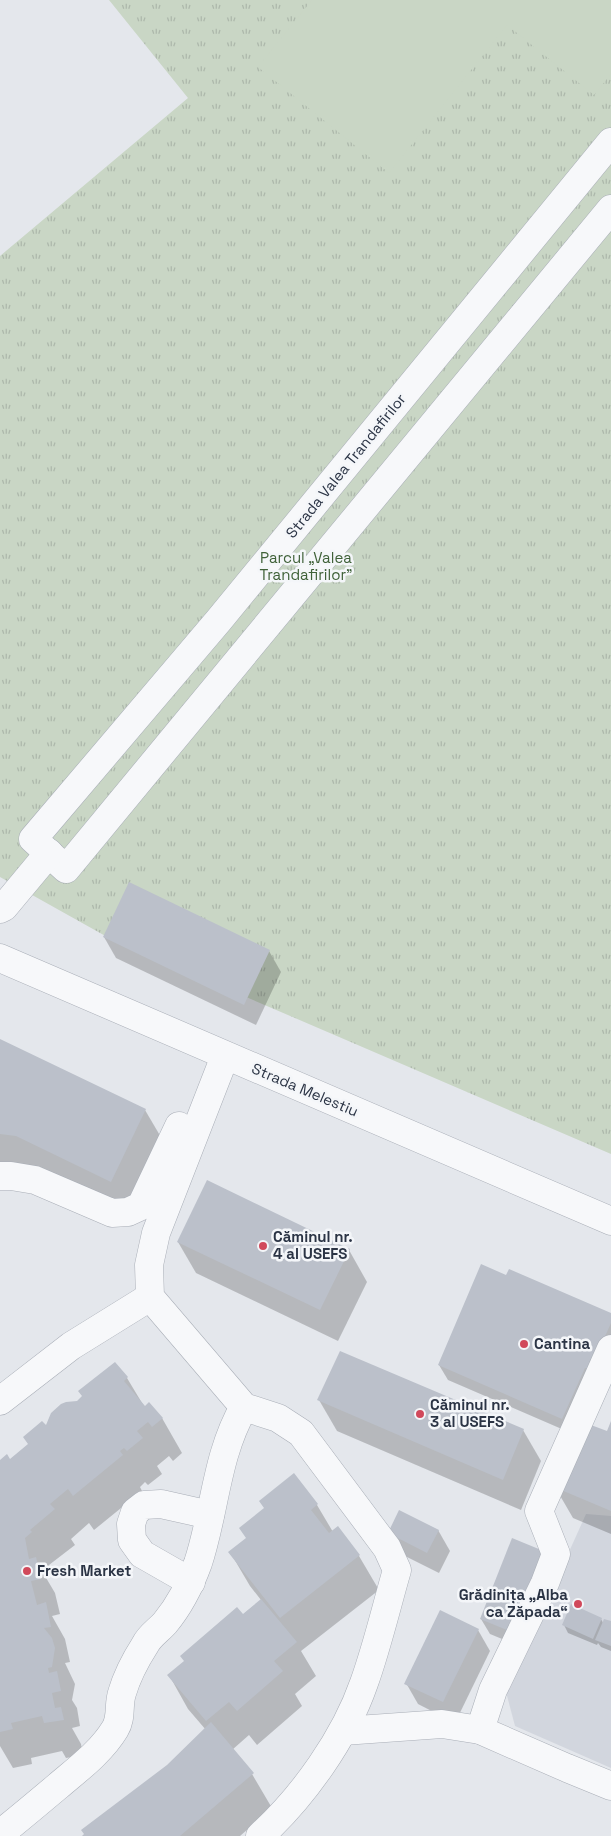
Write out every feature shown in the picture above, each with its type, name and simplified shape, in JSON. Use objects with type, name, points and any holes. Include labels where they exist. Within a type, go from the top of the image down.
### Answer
[{"type":"street","name":"Strada Valea Trandafirilor","points":[[611,142],[219,620],[33,839],[66,869],[611,209]]},
{"type":"street","points":[[0,909],[4,907],[48,853]]},
{"type":"street","name":"Strada Melestiu","points":[[0,958],[611,1221]]},
{"type":"street","points":[[0,1176],[35,1180],[112,1213],[128,1212],[141,1206],[193,1098],[219,1053]]},
{"type":"street","points":[[219,1053],[156,1233],[149,1265],[150,1297],[244,1407],[278,1418],[301,1433],[387,1548],[397,1570],[364,1684],[342,1731],[302,1793],[260,1836]]},
{"type":"street","points":[[0,1401],[71,1346],[150,1297]]},
{"type":"street","points":[[480,1730],[493,1690],[545,1583],[556,1554],[539,1512],[611,1350]]},
{"type":"street","points":[[5,1820],[79,1768],[102,1746],[116,1728],[120,1716],[122,1694],[141,1650],[150,1636],[164,1624],[191,1582],[210,1515],[225,1451],[244,1407]]},
{"type":"street","points":[[191,1582],[142,1554],[132,1540],[131,1524],[135,1512],[144,1505],[160,1504],[210,1515]]},
{"type":"street","points":[[342,1731],[442,1724],[480,1730],[611,1786]]},
{"type":"shaded area","name":"Grădinița „Alba ca Zăpada“","points":[[586,1514],[611,1516],[611,1768],[515,1726],[506,1692]]},
{"type":"green space","name":"Parcul „Valea Trandafirilor”","points":[[109,0],[611,0],[611,1154],[109,938],[0,877],[0,256],[188,98]]},
{"type":"green space","points":[[312,0],[611,0],[611,74],[594,95],[507,25],[389,173],[258,67]]},
{"type":"building","points":[[129,882],[270,950],[244,1005],[103,937]]},
{"type":"building","points":[[0,1039],[146,1109],[111,1182],[16,1136],[0,1134]]},
{"type":"building","name":"Căminul nr. 4 al USEFS","points":[[207,1180],[350,1249],[320,1310],[177,1242]]},
{"type":"building","name":"Cantina","points":[[481,1264],[506,1275],[509,1269],[611,1313],[611,1323],[590,1370],[585,1368],[562,1419],[438,1365]]},
{"type":"building","name":"Căminul nr. 3 al USEFS","points":[[340,1351],[524,1429],[503,1480],[317,1400]]},
{"type":"building","points":[[115,1362],[128,1377],[124,1381],[145,1406],[149,1402],[163,1418],[152,1427],[148,1422],[137,1431],[143,1438],[127,1451],[124,1448],[120,1451],[123,1455],[73,1496],[68,1489],[50,1504],[55,1509],[30,1530],[32,1532],[25,1538],[29,1559],[36,1557],[41,1579],[31,1581],[37,1605],[46,1602],[51,1627],[44,1628],[52,1638],[55,1648],[52,1667],[48,1668],[49,1673],[57,1671],[61,1691],[52,1693],[55,1708],[61,1707],[64,1720],[44,1723],[42,1716],[11,1723],[13,1729],[0,1732],[0,1460],[7,1454],[10,1459],[28,1444],[23,1437],[42,1421],[46,1425],[51,1413],[61,1404],[77,1401],[82,1396],[78,1391]]},
{"type":"building","points":[[611,1421],[611,1511],[554,1487],[583,1422],[607,1431]]},
{"type":"building","points":[[294,1473],[318,1504],[311,1510],[329,1533],[338,1526],[360,1555],[280,1618],[228,1552],[246,1538],[239,1528],[264,1508],[259,1501]]},
{"type":"building","points":[[399,1510],[439,1530],[427,1553],[388,1533]]},
{"type":"building","points":[[512,1538],[546,1552],[514,1633],[480,1619]]},
{"type":"building","points":[[261,1599],[297,1642],[274,1661],[283,1671],[237,1711],[229,1702],[206,1721],[167,1675],[184,1661],[180,1656],[237,1607],[243,1614]]},
{"type":"building","points":[[571,1604],[602,1618],[593,1639],[562,1625]]},
{"type":"building","points":[[440,1610],[479,1629],[443,1702],[404,1684]]},
{"type":"building","points":[[604,1619],[611,1621],[611,1646],[595,1640]]},
{"type":"building","points":[[211,1722],[254,1773],[180,1836],[82,1836],[84,1834],[81,1830],[167,1765]]},
{"type":"place","name":"Căminul nr. 4 al USEFS","points":[[263,1246]]},
{"type":"place","name":"Cantina","points":[[524,1344]]},
{"type":"place","name":"Căminul nr. 3 al USEFS","points":[[420,1414]]},
{"type":"place","name":"Fresh Market","points":[[27,1571]]},
{"type":"place","name":"Grădinița „Alba ca Zăpada“","points":[[578,1604]]}]
